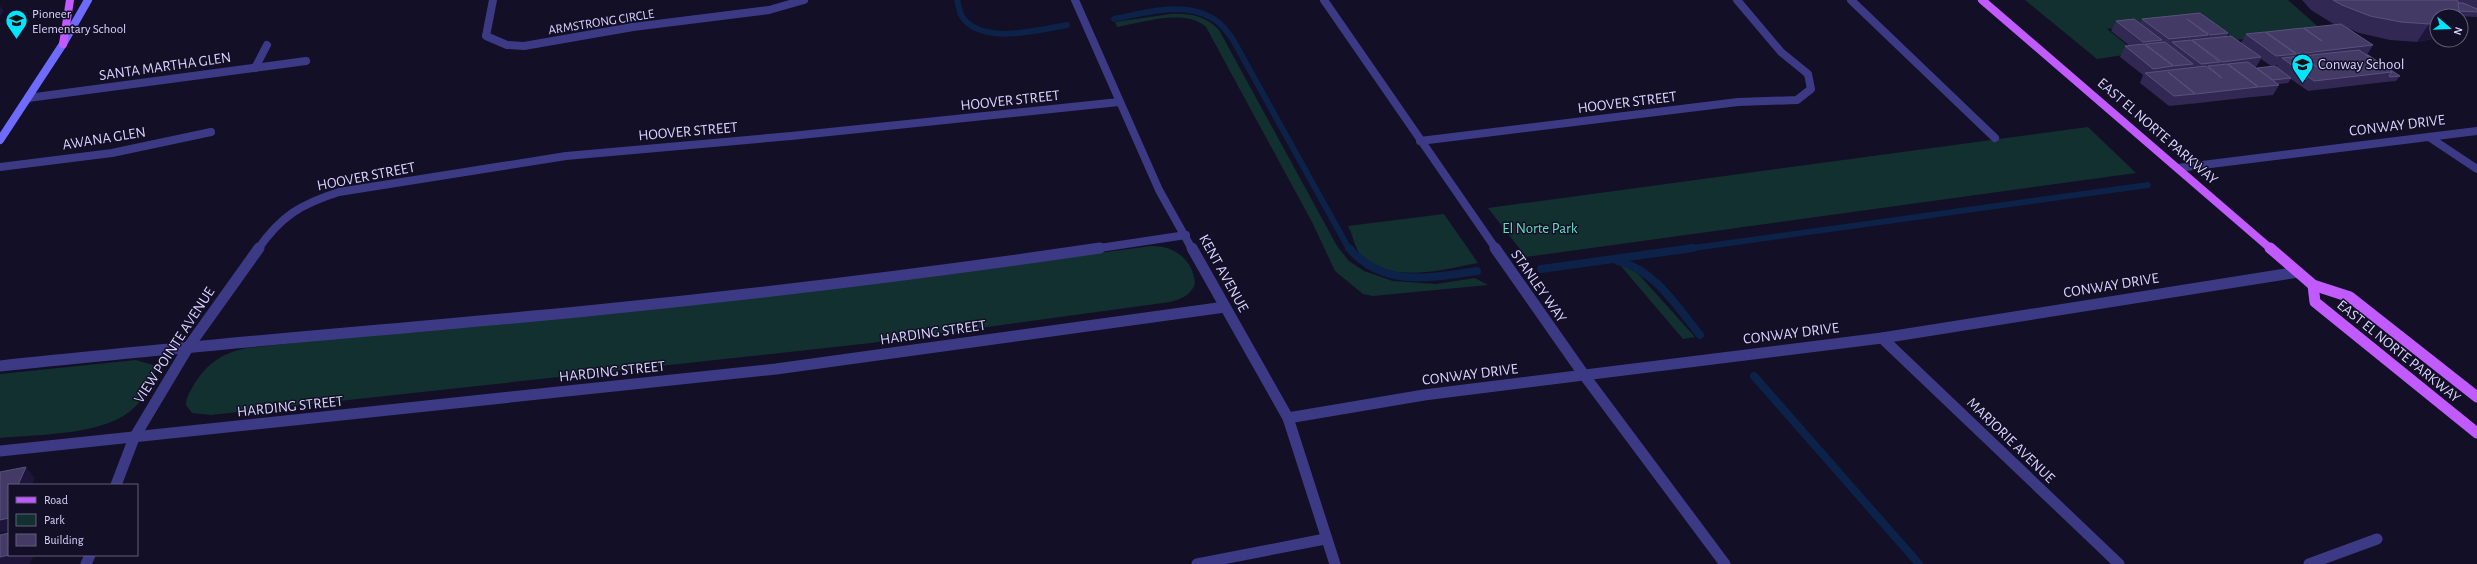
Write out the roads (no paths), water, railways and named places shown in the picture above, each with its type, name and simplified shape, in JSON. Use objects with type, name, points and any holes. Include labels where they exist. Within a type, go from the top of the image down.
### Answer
[{"type":"main road","points":[[63,44],[70,0]]},
{"type":"main road","points":[[0,140],[63,44],[88,0]]},
{"type":"main road","name":"EAST EL NORTE PARKWAY","points":[[1982,0],[2313,285],[2350,297],[2477,397]]},
{"type":"main road","name":"EAST EL NORTE PARKWAY","points":[[2313,285],[2315,302],[2477,434]]},
{"type":"street","name":"ARMSTRONG CIRCLE","points":[[493,0],[486,36],[507,45],[524,46],[633,27],[769,10],[804,0]]},
{"type":"street","name":"KENT AVENUE","points":[[1075,0],[1159,190],[1186,234],[1225,307],[1288,418],[1325,539],[1335,564]]},
{"type":"street","name":"STANLEY WAY","points":[[1324,0],[1420,141],[1584,375],[1725,564]]},
{"type":"street","name":"HOOVER STREET","points":[[1420,141],[1738,102],[1797,100],[1811,89],[1808,74],[1781,52],[1737,0]]},
{"type":"street","points":[[1851,0],[1995,138]]},
{"type":"street","points":[[255,68],[267,45]]},
{"type":"street","name":"SANTA MARTHA GLEN","points":[[28,98],[306,61]]},
{"type":"street","name":"HOOVER STREET","points":[[272,229],[283,217],[312,200],[339,192],[566,156],[791,136],[1119,102]]},
{"type":"street","name":"CONWAY DRIVE","points":[[2178,168],[2477,131]]},
{"type":"street","name":"AWANA GLEN","points":[[0,167],[112,153],[211,132]]},
{"type":"street","points":[[2429,137],[2477,170]]},
{"type":"street","name":"VIEW POINTE AVENUE","points":[[116,484],[134,438],[189,346],[272,229]]},
{"type":"street","points":[[0,366],[189,346],[588,311],[978,266],[1186,234]]},
{"type":"street","name":"CONWAY DRIVE","points":[[1288,418],[1424,395],[1882,338],[2298,272]]},
{"type":"street","name":"HARDING STREET","points":[[0,451],[776,369],[1225,307]]},
{"type":"street","name":"MARJORIE AVENUE","points":[[1882,338],[2119,564]]},
{"type":"street","points":[[1197,564],[1325,539]]},
{"type":"street","points":[[2309,564],[2378,539]]},
{"type":"waterway","points":[[957,0],[963,18],[972,26],[984,31],[1012,34],[1067,25]]},
{"type":"waterway","points":[[1114,19],[1176,9],[1201,13],[1221,24],[1232,38],[1349,249]]},
{"type":"waterway","points":[[1686,249],[2148,185]]},
{"type":"waterway","points":[[1349,248],[1362,261],[1392,275],[1425,277],[1477,271]]},
{"type":"waterway","points":[[1541,269],[1693,248]]},
{"type":"waterway","points":[[1618,261],[1643,272],[1654,281],[1674,302],[1700,335]]},
{"type":"waterway","points":[[1754,376],[1919,564]]},
{"type":"place","name":"Pioneer Elementary School","points":[[16,40]]},
{"type":"place","name":"Conway School","points":[[2303,84]]},
{"type":"park label","name":"El Norte Park","points":[[1540,228]]}]
